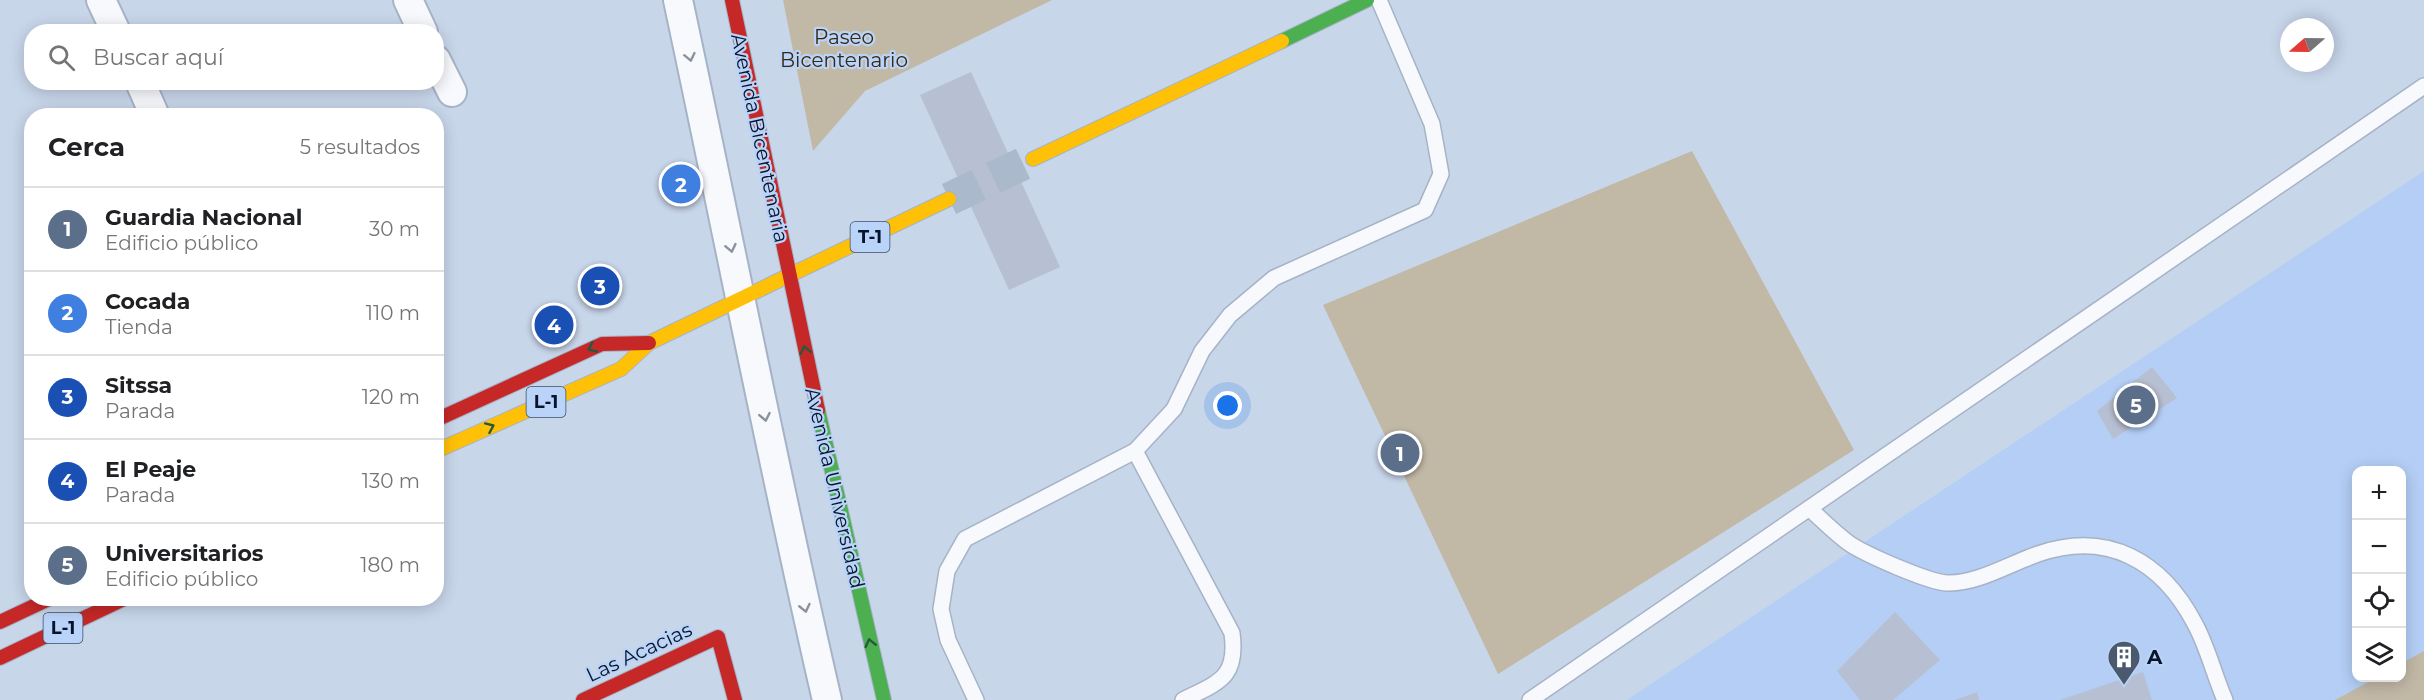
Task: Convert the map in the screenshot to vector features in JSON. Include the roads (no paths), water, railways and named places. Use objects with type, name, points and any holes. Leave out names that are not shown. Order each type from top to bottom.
[{"type":"main road","name":"Avenida Bicentenaria","points":[[732,0],[776,226],[790,275]]},
{"type":"main road","points":[[1033,159],[1366,0]]},
{"type":"main road","name":"T-1","points":[[790,275],[949,199]]},
{"type":"main road","name":"L-1","points":[[444,447],[621,369],[649,343],[790,275]]},
{"type":"main road","name":"Avenida Universidad","points":[[790,275],[816,409],[884,700]]},
{"type":"main road","name":"L-1","points":[[444,416],[602,344],[649,343]]},
{"type":"main road","name":"L-1","points":[[0,622],[34,606]]},
{"type":"main road","name":"L-1","points":[[0,658],[109,606]]},
{"type":"main road","name":"Las Acacias","points":[[584,700],[717,637],[735,700]]},
{"type":"street","points":[[101,0],[112,24]]},
{"type":"street","points":[[408,0],[419,24]]},
{"type":"street","points":[[678,0],[742,298],[782,505],[827,700]]},
{"type":"street","points":[[444,76],[452,92]]},
{"type":"street","points":[[144,90],[151,108]]},
{"type":"lane","points":[[976,700],[948,640],[941,609],[947,571],[965,539],[1135,451],[1174,409],[1202,351],[1230,315],[1274,278],[1425,210],[1441,174],[1432,124],[1379,0]]},
{"type":"lane","points":[[1530,700],[2424,86]]},
{"type":"lane","points":[[1135,451],[1232,633],[1235,654],[1223,680],[1184,700]]},
{"type":"lane","points":[[1809,508],[1849,543],[1935,581],[1969,580],[2037,555],[2073,545],[2112,549],[2132,556],[2151,568],[2180,600],[2196,625],[2225,700]]},
{"type":"tunnel","points":[[949,199],[1033,159]]},
{"type":"place","name":"Cocada","points":[[681,184]]},
{"type":"place","name":"Sitssa","points":[[600,286]]},
{"type":"place","name":"El Peaje","points":[[554,325]]},
{"type":"place","name":"Universitarios","points":[[2136,405]]},
{"type":"place","name":"Guardia Nacional","points":[[1400,453]]},
{"type":"place","name":"A","points":[[2124,686]]},
{"type":"park label","name":"Paseo Bicentenario","points":[[844,48]]}]
